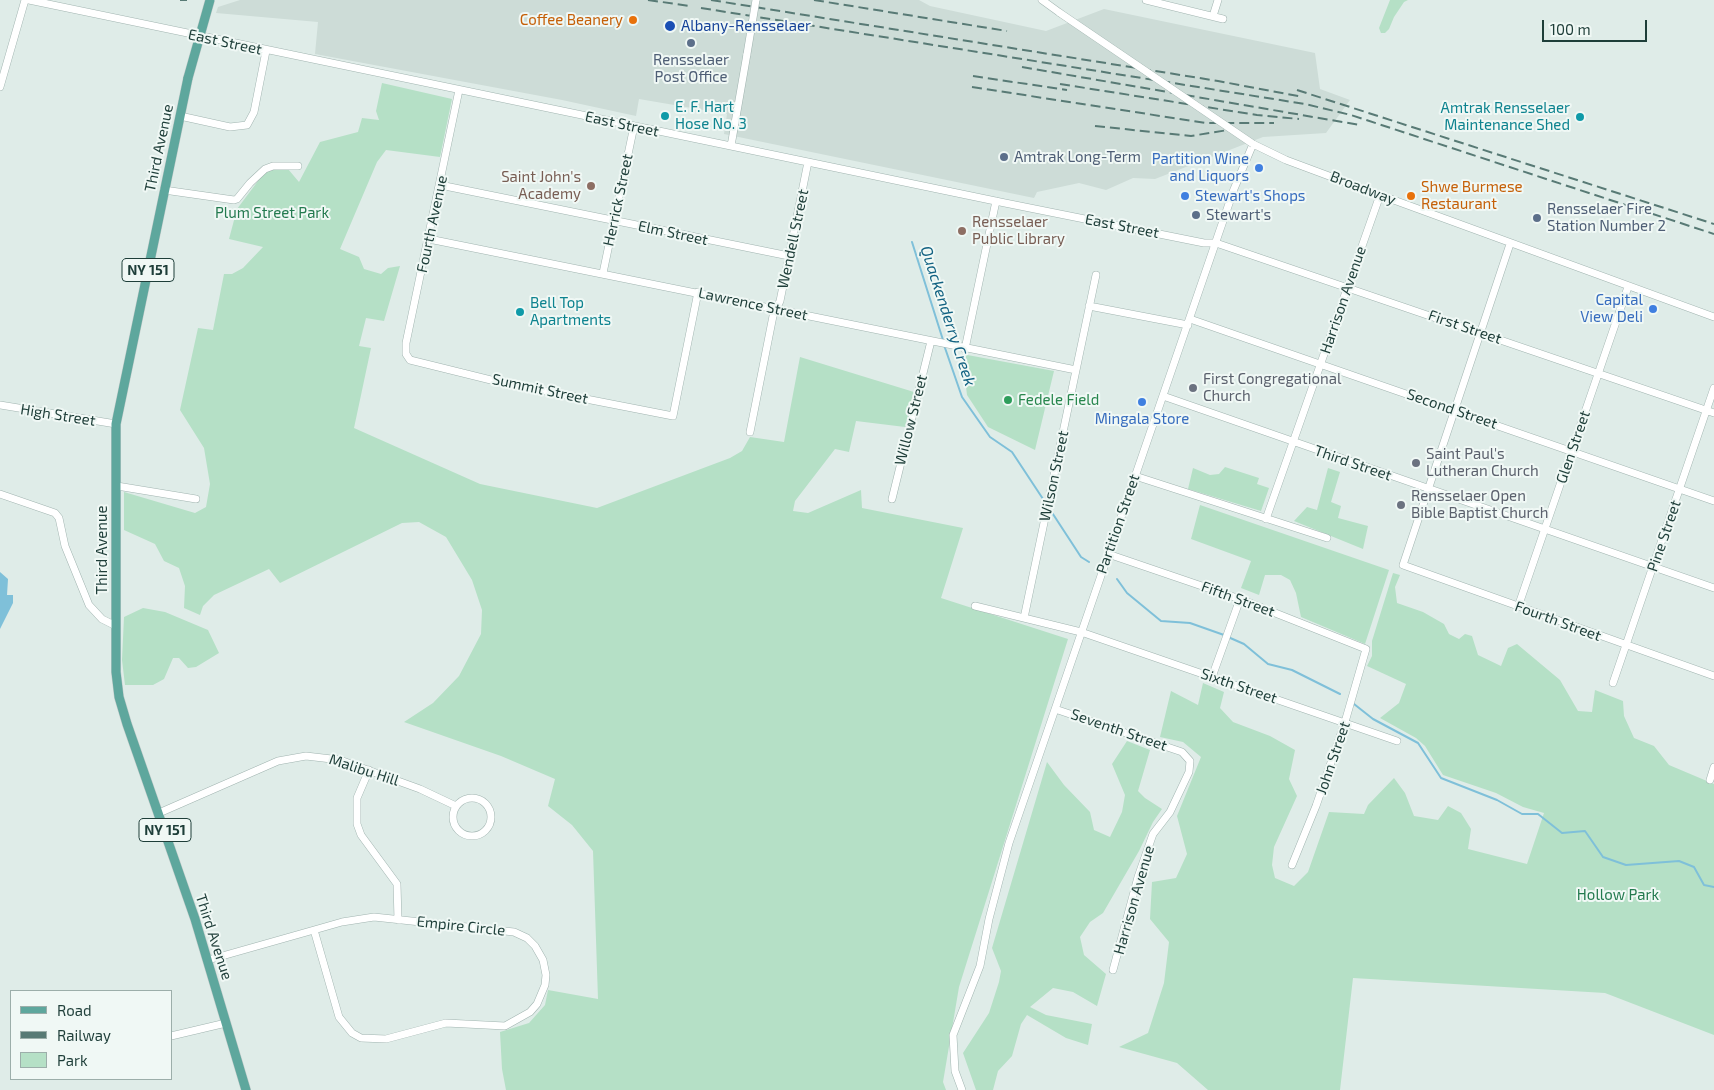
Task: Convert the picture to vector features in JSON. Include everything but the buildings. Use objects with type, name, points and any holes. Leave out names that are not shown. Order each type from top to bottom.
[{"type":"main road","name":"Third Avenue","points":[[210,0],[188,78],[116,424],[116,672],[119,697],[138,759],[159,813],[208,960],[246,1090]]},
{"type":"street","points":[[0,87],[25,0]]},
{"type":"street","name":"East Street","points":[[29,0],[266,51],[996,201],[1216,243]]},
{"type":"street","points":[[731,146],[756,0]]},
{"type":"street","name":"Broadway","points":[[1042,0],[1253,144],[1281,158],[1510,244],[1714,317]]},
{"type":"street","points":[[1146,0],[1222,19]]},
{"type":"street","points":[[1213,16],[1218,0]]},
{"type":"street","points":[[180,116],[230,127],[247,125],[254,112],[266,51]]},
{"type":"street","name":"Fourth Avenue","points":[[407,357],[406,343],[459,90]]},
{"type":"street","name":"Herrick Street","points":[[603,273],[634,126]]},
{"type":"street","name":"Partition Street","points":[[962,1090],[955,1072],[953,1035],[980,966],[992,907],[1009,843],[1238,179],[1253,144]]},
{"type":"street","name":"Wendell Street","points":[[750,432],[808,162]]},
{"type":"street","points":[[164,190],[237,200],[250,183],[265,169],[273,166],[298,166]]},
{"type":"street","name":"Elm Street","points":[[440,185],[789,256]]},
{"type":"street","name":"Harrison Avenue","points":[[1266,519],[1380,195]]},
{"type":"street","points":[[964,349],[996,201]]},
{"type":"street","name":"Lawrence Street","points":[[429,238],[698,292],[964,349],[1076,370]]},
{"type":"street","name":"First Street","points":[[1216,243],[1710,412]]},
{"type":"street","points":[[1428,489],[1510,244]]},
{"type":"street","name":"Wilson Street","points":[[1024,618],[1096,274]]},
{"type":"street","name":"Glen Street","points":[[1518,607],[1628,286]]},
{"type":"street","name":"Summit Street","points":[[407,357],[418,362],[499,382],[673,416],[698,292]]},
{"type":"street","name":"Second Street","points":[[1089,306],[1189,322],[1321,364],[1714,500]]},
{"type":"street","name":"Willow Street","points":[[892,499],[934,342]]},
{"type":"street","name":"Pine Street","points":[[1613,683],[1680,489],[1710,412],[1714,388]]},
{"type":"street","name":"Third Street","points":[[1163,396],[1714,588]]},
{"type":"street","name":"High Street","points":[[0,405],[116,424]]},
{"type":"street","points":[[1135,476],[1327,538]]},
{"type":"street","points":[[116,486],[196,499]]},
{"type":"street","name":"Fourth Street","points":[[1428,489],[1403,565],[1714,676]]},
{"type":"street","points":[[0,494],[55,513],[59,518],[65,546],[86,600],[102,619],[116,626]]},
{"type":"street","name":"Fifth Street","points":[[1108,554],[1240,599],[1366,649]]},
{"type":"street","points":[[1212,677],[1240,599]]},
{"type":"street","name":"Sixth Street","points":[[975,606],[1081,632],[1397,741]]},
{"type":"street","name":"John Street","points":[[1292,865],[1316,806],[1345,722],[1366,649]]},
{"type":"street","name":"Seventh Street","points":[[1055,709],[1182,752]]},
{"type":"street","name":"Harrison Avenue","points":[[1113,970],[1138,877],[1153,834],[1170,812],[1189,772],[1190,761],[1182,752]]},
{"type":"street","name":"Malibu Hill","points":[[159,813],[289,758],[323,757],[369,770],[420,789],[456,806]]},
{"type":"street","points":[[1710,780],[1714,768]]},
{"type":"street","points":[[369,770],[357,798],[357,824],[361,835],[397,884],[398,920]]},
{"type":"street","points":[[466,798],[479,798],[489,807],[491,820],[488,826],[479,834],[473,836],[462,833],[457,829],[452,818],[456,806],[466,798]]},
{"type":"street","name":"Empire Circle","points":[[360,918],[500,929],[527,938],[539,953],[546,975],[543,991],[537,1004],[524,1018],[506,1026],[446,1023],[386,1039],[362,1038],[352,1033],[339,1017],[314,930],[360,918]]},
{"type":"street","points":[[208,960],[314,930]]},
{"type":"street","points":[[172,1036],[226,1023]]},
{"type":"shaded area","points":[[240,0],[919,0],[930,6],[1046,31],[1104,9],[1315,53],[1320,89],[1350,100],[1326,133],[1263,137],[1155,179],[1133,178],[1106,190],[1079,183],[1037,192],[1034,198],[724,134],[727,114],[639,99],[636,116],[562,100],[315,54],[318,22],[216,13],[218,7]]},
{"type":"green space","points":[[1390,0],[1408,0],[1404,2],[1394,17],[1389,29],[1385,33],[1381,33],[1379,28]]},
{"type":"green space","name":"Plum Street Park","points":[[382,83],[452,99],[440,157],[386,150],[377,162],[340,249],[359,257],[364,269],[381,274],[388,268],[400,266],[384,321],[366,318],[359,346],[371,348],[354,428],[480,484],[597,508],[730,458],[742,451],[750,437],[784,442],[800,357],[914,392],[905,427],[856,421],[849,452],[835,449],[795,501],[793,511],[808,513],[861,490],[862,508],[963,528],[941,598],[1068,639],[959,987],[943,1082],[946,1090],[506,1090],[502,1069],[500,1032],[529,1023],[545,1005],[548,990],[598,999],[593,851],[572,825],[548,806],[555,779],[501,756],[404,722],[433,703],[459,676],[481,634],[482,610],[472,580],[446,537],[419,522],[402,523],[280,583],[269,569],[214,595],[203,606],[200,615],[184,608],[185,586],[179,568],[164,561],[155,544],[124,530],[124,492],[195,513],[206,507],[210,484],[204,448],[180,410],[198,328],[213,330],[224,274],[232,274],[243,268],[263,247],[229,239],[237,209],[264,173],[274,168],[288,169],[299,182],[320,142],[358,132],[362,118],[379,120],[376,111]]},
{"type":"green space","name":"Fedele Field","points":[[962,354],[1054,371],[1035,450],[988,427],[967,395]]},
{"type":"green space","points":[[1225,467],[1259,478],[1257,484],[1269,488],[1261,511],[1188,489],[1193,468],[1210,475],[1219,474]]},
{"type":"green space","points":[[1328,468],[1340,472],[1331,502],[1341,506],[1338,518],[1368,526],[1363,549],[1294,521],[1307,507],[1317,510]]},
{"type":"green space","points":[[1200,505],[1389,570],[1365,644],[1301,617],[1296,593],[1290,580],[1281,575],[1265,575],[1259,595],[1241,588],[1251,561],[1191,539]]},
{"type":"green space","name":"Hollow Park","points":[[1393,573],[1400,575],[1395,587],[1397,603],[1423,612],[1444,624],[1449,634],[1459,639],[1465,634],[1472,636],[1478,655],[1501,666],[1508,648],[1517,644],[1560,680],[1578,711],[1592,712],[1595,690],[1623,701],[1624,716],[1634,738],[1654,746],[1669,765],[1714,784],[1714,1035],[1605,993],[1353,978],[1340,1090],[1208,1090],[1177,1063],[1119,1047],[1148,1033],[1164,983],[1169,942],[1150,919],[1152,882],[1176,878],[1187,854],[1177,816],[1201,757],[1183,742],[1160,737],[1171,691],[1198,705],[1203,683],[1224,692],[1220,708],[1233,722],[1270,736],[1295,750],[1289,779],[1297,796],[1274,847],[1272,865],[1275,878],[1294,886],[1308,872],[1329,812],[1364,814],[1368,805],[1394,778],[1405,793],[1414,816],[1438,820],[1448,806],[1461,813],[1471,829],[1468,849],[1527,864],[1544,813],[1523,807],[1496,793],[1443,775],[1425,746],[1416,738],[1380,718],[1399,703],[1406,684],[1367,666],[1372,656],[1372,641]]},
{"type":"green space","points":[[143,608],[165,612],[208,630],[219,653],[196,667],[188,668],[179,658],[173,658],[164,679],[153,685],[125,685],[122,660],[124,617]]},
{"type":"green space","points":[[1127,741],[1150,750],[1138,791],[1162,809],[1103,913],[1090,922],[1080,937],[1084,955],[1106,974],[1097,1006],[1073,992],[1053,988],[1030,1007],[1046,1015],[1092,1024],[1088,1045],[1066,1038],[1027,1015],[1021,1024],[1012,1056],[998,1071],[993,1090],[976,1090],[963,1053],[989,1013],[999,982],[1001,971],[992,948],[1047,762],[1064,785],[1090,812],[1094,830],[1110,837],[1122,812],[1125,795],[1112,764]]},
{"type":"water","points":[[0,572],[8,579],[7,595],[13,595],[13,603],[0,629]]},
{"type":"waterway","name":"Quackenderry Creek","points":[[912,242],[943,340]]},
{"type":"waterway","name":"Quackenderry Creek","points":[[944,345],[962,397],[990,437],[1012,452],[1045,502]]},
{"type":"waterway","name":"Quackenderry Creek","points":[[1049,508],[1081,557],[1089,562]]},
{"type":"waterway","name":"Quackenderry Creek","points":[[1117,579],[1127,593],[1161,621],[1190,623],[1224,635]]},
{"type":"waterway","name":"Quackenderry Creek","points":[[1228,637],[1244,644],[1268,664],[1292,670],[1340,694]]},
{"type":"waterway","name":"Quackenderry Creek","points":[[1354,704],[1373,719],[1418,743],[1441,778],[1497,800],[1522,814],[1538,814],[1562,833],[1585,831],[1603,857],[1626,865],[1679,861],[1694,867],[1704,885],[1714,887]]},
{"type":"railway","points":[[180,0],[187,0]]},
{"type":"railway","points":[[648,0],[690,6]]},
{"type":"railway","points":[[711,0],[1218,81],[1303,97]]},
{"type":"railway","points":[[814,0],[1007,31]]},
{"type":"railway","points":[[701,8],[1305,104],[1351,115],[1714,234]]},
{"type":"railway","points":[[1022,67],[1360,125]]},
{"type":"railway","points":[[973,76],[1067,90]]},
{"type":"railway","points":[[1060,84],[1257,115],[1299,119]]},
{"type":"railway","points":[[972,87],[1206,123],[1274,123]]},
{"type":"railway","points":[[1297,90],[1714,224]]},
{"type":"railway","points":[[1095,126],[1191,136],[1234,129]]},
{"type":"place","name":"Coffee Beanery","points":[[633,20]]},
{"type":"place","name":"Albany-Rensselaer","points":[[670,26]]},
{"type":"place","name":"Rensselaer Post Office","points":[[691,43]]},
{"type":"place","name":"E. F. Hart Hose No. 3","points":[[665,116]]},
{"type":"place","name":"Amtrak Rensselaer Maintenance Shed","points":[[1580,117]]},
{"type":"place","name":"Amtrak Long-Term","points":[[1004,157]]},
{"type":"place","name":"Partition Wine and Liquors","points":[[1259,168]]},
{"type":"place","name":"Saint John's Academy","points":[[591,186]]},
{"type":"place","name":"Stewart's Shops","points":[[1185,196]]},
{"type":"place","name":"Shwe Burmese Restaurant","points":[[1411,196]]},
{"type":"place","name":"Stewart's","points":[[1196,215]]},
{"type":"place","name":"Rensselaer Fire Station Number 2","points":[[1537,218]]},
{"type":"place","name":"Rensselaer Public Library","points":[[962,231]]},
{"type":"place","name":"Capital View Deli","points":[[1653,309]]},
{"type":"place","name":"Bell Top Apartments","points":[[520,312]]},
{"type":"place","name":"First Congregational Church","points":[[1193,388]]},
{"type":"place","name":"Fedele Field","points":[[1008,400]]},
{"type":"place","name":"Mingala Store","points":[[1142,402]]},
{"type":"place","name":"Saint Paul's Lutheran Church","points":[[1416,463]]},
{"type":"place","name":"Rensselaer Open Bible Baptist Church","points":[[1401,505]]}]
